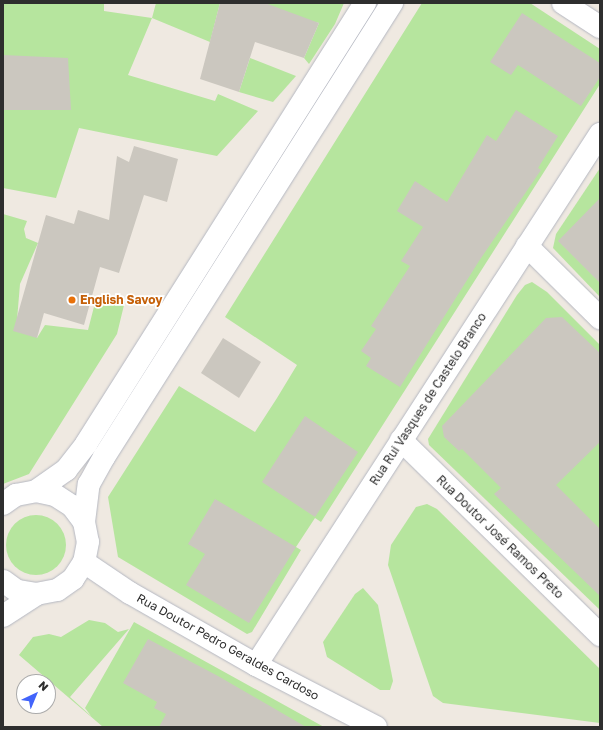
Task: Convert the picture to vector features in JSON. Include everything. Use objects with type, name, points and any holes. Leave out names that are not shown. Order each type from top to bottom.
[{"type":"main road","points":[[36,491],[66,470],[86,444],[365,3]]},
{"type":"main road","points":[[3,581],[17,591],[37,594],[57,590],[73,579],[84,562],[88,542],[84,522],[89,484],[104,456],[392,3]]},
{"type":"main road","points":[[563,3],[600,27]]},
{"type":"main road","name":"Rua Rui Vasques de Castelo Branco","points":[[256,664],[600,134]]},
{"type":"main road","points":[[527,246],[600,318]]},
{"type":"main road","name":"Rua Doutor José Ramos Preto","points":[[401,440],[600,635]]},
{"type":"main road","points":[[3,504],[16,495],[36,491],[55,495],[72,506],[84,522]]},
{"type":"main road","name":"Rua Doutor Pedro Geraldes Cardoso","points":[[84,562],[130,592],[256,664],[376,727]]},
{"type":"main road","points":[[3,616],[37,594]]},
{"type":"green space","points":[[3,3],[104,3],[104,11],[152,18],[128,75],[215,101],[218,94],[258,111],[217,156],[79,128],[56,198],[3,188]]},
{"type":"green space","points":[[156,3],[220,3],[210,42],[152,18]]},
{"type":"green space","points":[[237,3],[344,3],[335,24],[309,64],[304,58],[319,23]]},
{"type":"green space","points":[[422,3],[530,3],[600,49],[600,84],[321,522],[315,518],[296,547],[301,550],[252,632],[247,634],[118,557],[108,497],[179,386],[255,432],[277,398],[297,365],[225,317]]},
{"type":"green space","points":[[250,58],[296,76],[273,102],[239,92]]},
{"type":"green space","points":[[600,168],[600,297],[553,248],[556,234]]},
{"type":"green space","points":[[3,214],[27,221],[24,229],[26,238],[38,243],[20,284],[17,320],[37,338],[45,325],[88,330],[96,299],[104,294],[125,301],[117,334],[29,474],[3,484]]},
{"type":"green space","points":[[532,282],[547,292],[600,345],[600,610],[429,445],[428,439],[517,295],[525,285]]},
{"type":"green space","points":[[427,504],[437,509],[600,669],[600,723],[443,703],[433,696],[388,565],[391,545],[416,507]]},
{"type":"green space","points":[[30,515],[42,515],[53,520],[61,528],[66,539],[64,557],[53,570],[42,575],[30,575],[19,570],[11,562],[6,551],[6,539],[11,528],[19,520]]},
{"type":"green space","points":[[363,588],[378,605],[393,681],[390,690],[380,690],[327,657],[323,642],[355,594]]},
{"type":"green space","points":[[89,620],[105,623],[118,632],[129,629],[70,697],[91,716],[85,708],[134,622],[324,727],[103,727],[56,687],[56,674],[41,674],[19,655],[33,637],[49,634],[61,637]]},
{"type":"building","points":[[220,3],[265,3],[319,23],[304,58],[255,42],[239,92],[200,79]]},
{"type":"building","points":[[522,13],[600,63],[600,77],[581,106],[518,65],[511,75],[490,62]]},
{"type":"building","points":[[3,55],[68,58],[71,110],[3,110]]},
{"type":"building","points":[[516,110],[558,136],[538,168],[541,170],[479,261],[400,387],[366,366],[371,358],[361,351],[376,329],[371,326],[410,266],[401,261],[423,227],[397,211],[415,181],[447,202],[487,135],[496,141]]},
{"type":"building","points":[[134,146],[178,159],[167,202],[144,195],[119,273],[100,267],[84,325],[44,313],[37,338],[13,331],[46,215],[74,224],[78,210],[109,220],[117,156],[129,162]]},
{"type":"building","points":[[600,198],[600,283],[558,241]]},
{"type":"building","points":[[562,317],[600,353],[600,442],[556,485],[600,529],[600,596],[494,494],[501,488],[462,449],[459,451],[444,437],[442,426],[546,318]]},
{"type":"building","points":[[223,338],[261,362],[239,398],[201,373]]},
{"type":"building","points":[[305,416],[358,452],[315,517],[262,482]]},
{"type":"building","points":[[215,499],[296,547],[249,623],[186,585],[205,554],[188,544]]},
{"type":"building","points":[[148,639],[218,676],[306,727],[159,727],[166,714],[154,708],[157,702],[123,683]]},
{"type":"place","name":"English Savoy","points":[[72,300]]}]
